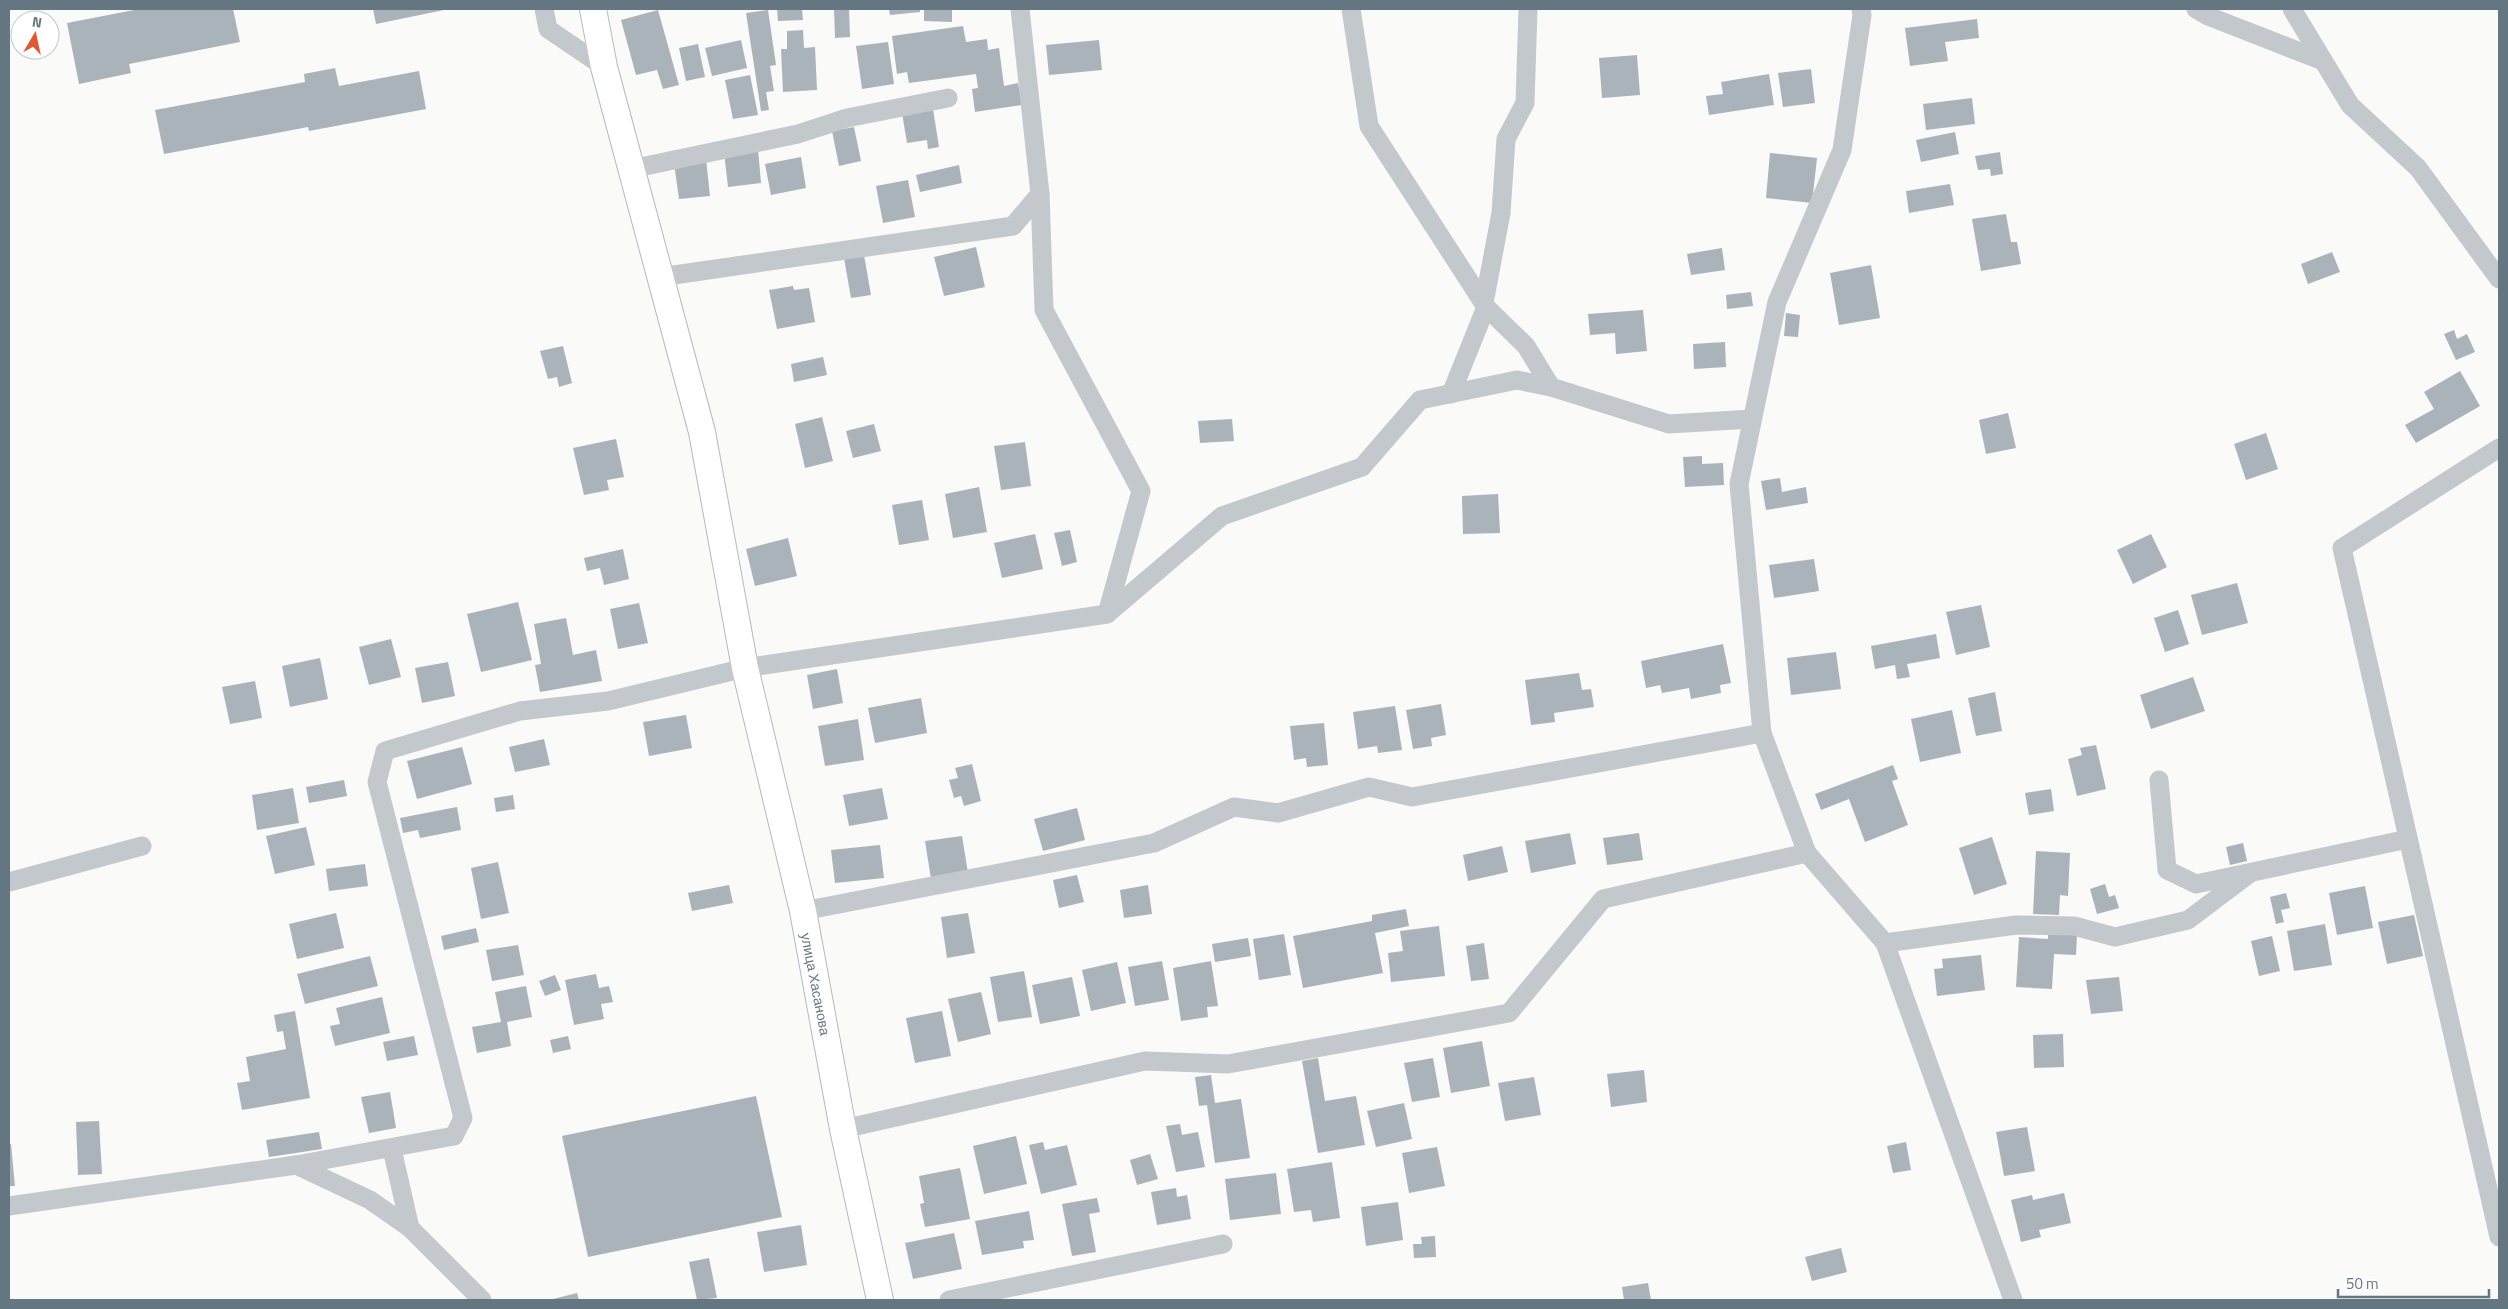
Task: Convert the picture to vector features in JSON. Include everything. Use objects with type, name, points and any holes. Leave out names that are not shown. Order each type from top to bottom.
[{"type":"street","points":[[544,9],[548,29],[604,68]]},
{"type":"street","name":"улица Хасанова","points":[[593,9],[604,68],[702,432],[745,668],[803,911],[843,1129],[880,1300]]},
{"type":"street","points":[[1020,9],[1040,194],[1044,310],[1141,491],[1106,614]]},
{"type":"street","points":[[1351,9],[1369,126],[1485,305],[1526,346],[1551,387]]},
{"type":"street","points":[[1451,394],[1485,305],[1501,213],[1506,139],[1525,103],[1528,9]]},
{"type":"street","points":[[1861,9],[1862,15],[1842,150],[1777,302],[1739,484],[1762,733],[1807,853],[1885,943],[2013,1300]]},
{"type":"street","points":[[2196,9],[2208,16],[2323,61]]},
{"type":"street","points":[[2292,9],[2350,105],[2418,168],[2499,279]]},
{"type":"street","points":[[631,169],[798,134],[847,118],[948,98]]},
{"type":"street","points":[[660,277],[1012,226],[1040,194]]},
{"type":"street","points":[[9,1206],[296,1165],[392,1149],[454,1136],[463,1118],[376,782],[385,751],[520,711],[608,702],[745,668],[1106,614],[1222,516],[1362,467],[1420,400],[1517,380],[1551,387],[1669,424],[1752,419]]},
{"type":"street","points":[[2499,448],[2342,548],[2499,1237]]},
{"type":"street","points":[[803,911],[1154,843],[1234,808],[1278,813],[1368,788],[1412,797],[1762,733]]},
{"type":"street","points":[[2159,780],[2167,870],[2196,884],[2408,838]]},
{"type":"street","points":[[9,882],[142,846]]},
{"type":"street","points":[[843,1129],[1145,1061],[1228,1064],[1509,1013],[1604,899],[1807,853]]},
{"type":"street","points":[[1885,943],[2016,925],[2074,926],[2115,937],[2188,920],[2249,874]]},
{"type":"street","points":[[392,1149],[410,1228]]},
{"type":"street","points":[[296,1165],[370,1200],[410,1228],[482,1300]]},
{"type":"street","points":[[949,1300],[1223,1244]]},
{"type":"building","points":[[139,9],[233,9],[240,42],[129,64],[131,73],[79,84],[67,23]]},
{"type":"building","points":[[373,9],[444,9],[444,10],[376,24]]},
{"type":"building","points":[[777,9],[802,9],[803,20],[778,21]]},
{"type":"building","points":[[834,9],[849,9],[850,37],[835,38]]},
{"type":"building","points":[[889,9],[920,9],[920,12],[890,15]]},
{"type":"building","points":[[924,9],[952,9],[952,22],[924,21]]},
{"type":"building","points":[[658,10],[679,85],[663,89],[657,70],[636,75],[621,20]]},
{"type":"building","points":[[768,10],[776,65],[770,66],[774,91],[766,92],[769,110],[761,111],[746,13]]},
{"type":"building","points":[[1977,19],[1979,38],[1945,42],[1948,61],[1910,66],[1905,28]]},
{"type":"building","points":[[963,26],[966,42],[987,39],[988,50],[999,48],[1004,86],[1018,83],[1022,105],[975,112],[972,89],[978,88],[976,74],[909,83],[907,72],[897,74],[892,36]]},
{"type":"building","points":[[803,30],[804,48],[815,47],[817,90],[783,92],[781,49],[787,49],[787,31]]},
{"type":"building","points":[[741,40],[747,68],[712,76],[705,48]]},
{"type":"building","points":[[1099,40],[1102,70],[1049,75],[1046,45]]},
{"type":"building","points":[[888,42],[894,84],[862,89],[856,46]]},
{"type":"building","points":[[698,44],[705,77],[686,81],[679,48]]},
{"type":"building","points":[[1637,55],[1640,95],[1602,98],[1599,58]]},
{"type":"building","points":[[335,68],[339,86],[419,71],[426,109],[309,131],[308,127],[164,154],[155,110],[305,82],[304,74]]},
{"type":"building","points":[[1811,69],[1815,103],[1783,107],[1778,73]]},
{"type":"building","points":[[1769,74],[1774,105],[1709,115],[1706,96],[1723,94],[1721,82]]},
{"type":"building","points":[[750,75],[758,115],[733,119],[725,80]]},
{"type":"building","points":[[1972,98],[1975,124],[1926,130],[1923,104]]},
{"type":"building","points":[[933,109],[939,147],[928,149],[927,140],[907,143],[902,113]]},
{"type":"building","points":[[854,127],[861,161],[839,166],[832,131]]},
{"type":"building","points":[[1955,132],[1959,154],[1921,162],[1916,140]]},
{"type":"building","points":[[758,149],[761,183],[728,187],[724,152]]},
{"type":"building","points":[[2000,152],[2003,174],[1991,176],[1990,169],[1978,170],[1975,156]]},
{"type":"building","points":[[1770,153],[1817,158],[1812,203],[1766,198]]},
{"type":"building","points":[[801,157],[806,188],[771,195],[765,164]]},
{"type":"building","points":[[706,159],[710,196],[679,199],[674,163]]},
{"type":"building","points":[[959,165],[962,183],[920,192],[916,175]]},
{"type":"building","points":[[908,180],[915,217],[883,223],[876,186]]},
{"type":"building","points":[[1950,184],[1954,205],[1909,213],[1906,191]]},
{"type":"building","points":[[2006,214],[2011,242],[2017,242],[2021,264],[1981,271],[1972,219]]},
{"type":"building","points":[[976,247],[985,287],[944,296],[934,257]]},
{"type":"building","points":[[1722,248],[1725,270],[1691,275],[1687,254]]},
{"type":"building","points":[[2332,252],[2340,272],[2308,284],[2301,264]]},
{"type":"building","points":[[864,255],[871,295],[851,298],[844,258]]},
{"type":"building","points":[[1871,265],[1880,318],[1839,325],[1830,273]]},
{"type":"building","points":[[793,286],[794,290],[809,288],[815,322],[777,329],[769,290]]},
{"type":"building","points":[[1751,292],[1753,306],[1727,309],[1726,295]]},
{"type":"building","points":[[1643,310],[1647,351],[1616,354],[1615,333],[1590,335],[1588,314]]},
{"type":"building","points":[[1786,313],[1800,315],[1798,337],[1784,336]]},
{"type":"building","points":[[2454,330],[2457,339],[2467,334],[2475,352],[2456,360],[2444,334]]},
{"type":"building","points":[[1725,342],[1726,367],[1694,369],[1693,344]]},
{"type":"building","points":[[563,346],[572,383],[559,387],[557,377],[548,379],[540,351]]},
{"type":"building","points":[[823,357],[827,375],[794,382],[791,364]]},
{"type":"building","points":[[2460,371],[2480,406],[2416,443],[2405,425],[2434,409],[2424,392]]},
{"type":"building","points":[[2008,413],[2016,448],[1986,454],[1979,420]]},
{"type":"building","points":[[822,417],[833,461],[805,468],[795,424]]},
{"type":"building","points":[[1232,419],[1234,441],[1200,443],[1198,421]]},
{"type":"building","points":[[874,424],[881,451],[853,458],[846,431]]},
{"type":"building","points":[[2266,433],[2278,469],[2246,480],[2234,444]]},
{"type":"building","points":[[616,439],[624,477],[607,480],[609,490],[584,495],[573,448]]},
{"type":"building","points":[[1025,442],[1031,486],[1001,490],[994,446]]},
{"type":"building","points":[[1702,456],[1702,464],[1723,463],[1724,485],[1685,487],[1683,457]]},
{"type":"building","points":[[1780,478],[1782,492],[1806,487],[1808,503],[1766,510],[1761,481]]},
{"type":"building","points":[[979,487],[987,532],[953,538],[945,494]]},
{"type":"building","points":[[1498,494],[1500,533],[1463,534],[1462,496]]},
{"type":"building","points":[[922,500],[929,540],[899,545],[892,505]]},
{"type":"building","points":[[1070,530],[1077,562],[1062,566],[1054,533]]},
{"type":"building","points":[[1035,534],[1043,569],[1002,578],[994,543]]},
{"type":"building","points":[[2151,534],[2167,567],[2133,584],[2117,550]]},
{"type":"building","points":[[788,538],[797,576],[755,586],[746,549]]},
{"type":"building","points":[[623,549],[629,579],[604,585],[600,568],[587,571],[584,558]]},
{"type":"building","points":[[1814,559],[1819,591],[1774,598],[1769,565]]},
{"type":"building","points":[[2237,583],[2248,623],[2202,635],[2191,595]]},
{"type":"building","points":[[518,602],[532,660],[481,672],[467,614]]},
{"type":"building","points":[[639,603],[648,643],[618,649],[610,609]]},
{"type":"building","points":[[1981,605],[1990,647],[1956,655],[1946,612]]},
{"type":"building","points":[[2178,610],[2189,644],[2165,652],[2154,618]]},
{"type":"building","points":[[566,618],[573,655],[596,650],[602,681],[540,692],[535,665],[541,664],[534,624]]},
{"type":"building","points":[[1936,634],[1940,658],[1907,664],[1910,677],[1897,679],[1895,665],[1875,669],[1871,646]]},
{"type":"building","points":[[391,639],[401,677],[369,685],[359,647]]},
{"type":"building","points":[[1723,644],[1731,683],[1720,685],[1721,693],[1691,699],[1689,688],[1662,693],[1660,685],[1646,688],[1641,661]]},
{"type":"building","points":[[1836,652],[1841,689],[1791,695],[1787,658]]},
{"type":"building","points":[[320,658],[328,699],[290,707],[282,666]]},
{"type":"building","points":[[448,662],[455,696],[422,703],[415,668]]},
{"type":"building","points":[[837,669],[843,703],[813,709],[807,675]]},
{"type":"building","points":[[1579,673],[1582,690],[1591,689],[1594,707],[1554,713],[1555,722],[1531,725],[1525,680]]},
{"type":"building","points":[[2193,677],[2205,711],[2151,729],[2140,695]]},
{"type":"building","points":[[255,681],[262,718],[230,724],[222,687]]},
{"type":"building","points":[[1995,692],[2002,731],[1976,736],[1968,698]]},
{"type":"building","points":[[921,698],[927,733],[875,743],[868,708]]},
{"type":"building","points":[[1441,704],[1446,735],[1431,738],[1432,746],[1413,749],[1406,710]]},
{"type":"building","points":[[1395,706],[1402,750],[1378,753],[1377,746],[1358,749],[1353,712]]},
{"type":"building","points":[[1952,710],[1961,753],[1920,762],[1911,719]]},
{"type":"building","points":[[686,715],[692,748],[649,756],[643,722]]},
{"type":"building","points":[[858,719],[864,760],[825,766],[818,726]]},
{"type":"building","points":[[1324,723],[1328,765],[1307,767],[1306,758],[1294,760],[1290,726]]},
{"type":"building","points":[[544,739],[550,765],[515,772],[509,747]]},
{"type":"building","points":[[2096,745],[2106,789],[2077,796],[2068,759],[2082,755],[2080,748]]},
{"type":"building","points":[[462,747],[472,784],[417,799],[407,761]]},
{"type":"building","points":[[972,764],[981,801],[964,806],[961,796],[954,798],[949,780],[958,778],[955,768]]},
{"type":"building","points":[[1893,765],[1898,779],[1892,781],[1908,825],[1865,842],[1849,799],[1821,810],[1815,794]]},
{"type":"building","points":[[344,780],[347,796],[309,803],[306,787]]},
{"type":"building","points":[[293,788],[299,823],[257,830],[252,795]]},
{"type":"building","points":[[882,788],[888,819],[849,826],[843,795]]},
{"type":"building","points":[[2051,789],[2054,811],[2029,815],[2025,793]]},
{"type":"building","points":[[513,795],[515,809],[496,812],[494,798]]},
{"type":"building","points":[[457,807],[461,830],[420,838],[418,830],[403,833],[400,818]]},
{"type":"building","points":[[1077,808],[1085,840],[1043,851],[1034,819]]},
{"type":"building","points":[[306,827],[315,865],[275,874],[266,836]]},
{"type":"building","points":[[1570,833],[1576,864],[1531,873],[1525,841]]},
{"type":"building","points":[[1639,833],[1643,860],[1607,865],[1603,838]]},
{"type":"building","points":[[962,836],[968,873],[931,879],[925,841]]},
{"type":"building","points":[[1992,837],[2007,884],[1974,895],[1959,848]]},
{"type":"building","points":[[2243,843],[2247,861],[2230,865],[2226,847]]},
{"type":"building","points":[[880,845],[884,878],[835,883],[831,850]]},
{"type":"building","points":[[1502,846],[1508,872],[1468,881],[1463,855]]},
{"type":"building","points":[[2036,851],[2070,853],[2068,896],[2060,895],[2059,915],[2033,914]]},
{"type":"building","points":[[498,862],[509,913],[481,919],[471,868]]},
{"type":"building","points":[[365,864],[368,886],[329,891],[326,869]]},
{"type":"building","points":[[1077,875],[1084,902],[1059,908],[1053,880]]},
{"type":"building","points":[[2105,884],[2109,897],[2115,895],[2119,908],[2097,914],[2090,889]]},
{"type":"building","points":[[729,885],[733,903],[692,911],[688,893]]},
{"type":"building","points":[[1148,885],[1152,914],[1124,918],[1120,890]]},
{"type":"building","points":[[2365,886],[2373,928],[2337,935],[2329,893]]},
{"type":"building","points":[[2286,893],[2290,908],[2281,910],[2284,922],[2276,924],[2270,897]]},
{"type":"building","points":[[1406,909],[1409,926],[1375,933],[1383,973],[1303,988],[1293,936],[1372,921],[1372,915]]},
{"type":"building","points":[[336,913],[344,948],[297,959],[289,924]]},
{"type":"building","points":[[968,913],[975,953],[947,958],[941,917]]},
{"type":"building","points":[[2414,915],[2423,956],[2387,964],[2378,922]]},
{"type":"building","points":[[2325,924],[2332,965],[2294,971],[2287,931]]},
{"type":"building","points":[[1439,926],[1445,976],[1391,982],[1388,953],[1403,951],[1400,931]]},
{"type":"building","points":[[476,928],[479,942],[444,950],[441,936]]},
{"type":"building","points":[[2048,933],[2077,935],[2076,955],[2054,954],[2052,989],[2016,987],[2019,937],[2048,939]]},
{"type":"building","points":[[1284,934],[1291,975],[1259,980],[1253,939]]},
{"type":"building","points":[[2272,936],[2280,971],[2259,976],[2251,941]]},
{"type":"building","points":[[1248,938],[1251,956],[1215,962],[1212,944]]},
{"type":"building","points":[[1484,943],[1489,979],[1471,981],[1466,946]]},
{"type":"building","points":[[518,945],[524,975],[492,981],[486,950]]},
{"type":"building","points":[[1981,955],[1985,990],[1937,996],[1934,969],[1943,968],[1942,959]]},
{"type":"building","points":[[370,956],[378,986],[305,1004],[297,974]]},
{"type":"building","points":[[1162,961],[1169,1000],[1135,1006],[1128,967]]},
{"type":"building","points":[[1211,961],[1218,1006],[1207,1007],[1208,1017],[1181,1021],[1173,968]]},
{"type":"building","points":[[1117,962],[1126,1003],[1091,1011],[1082,970]]},
{"type":"building","points":[[1024,971],[1032,1017],[998,1022],[990,977]]},
{"type":"building","points":[[596,974],[599,988],[609,986],[613,1002],[601,1004],[604,1019],[574,1025],[565,980]]},
{"type":"building","points":[[555,975],[561,990],[545,996],[539,981]]},
{"type":"building","points":[[1072,977],[1080,1016],[1040,1024],[1032,985]]},
{"type":"building","points":[[2119,977],[2123,1011],[2091,1014],[2086,980]]},
{"type":"building","points":[[526,986],[532,1017],[507,1022],[511,1046],[477,1053],[472,1027],[501,1022],[495,992]]},
{"type":"building","points":[[981,992],[991,1034],[958,1042],[948,999]]},
{"type":"building","points":[[382,997],[390,1033],[335,1046],[330,1026],[340,1024],[336,1008]]},
{"type":"building","points":[[295,1011],[310,1098],[242,1110],[237,1083],[250,1081],[246,1057],[286,1049],[283,1031],[277,1032],[274,1015]]},
{"type":"building","points":[[942,1011],[951,1056],[915,1063],[906,1018]]},
{"type":"building","points":[[2063,1034],[2064,1067],[2034,1068],[2033,1035]]},
{"type":"building","points":[[414,1036],[418,1055],[387,1061],[383,1042]]},
{"type":"building","points":[[568,1036],[571,1049],[553,1053],[550,1040]]},
{"type":"building","points":[[1482,1041],[1490,1086],[1451,1093],[1443,1048]]},
{"type":"building","points":[[1318,1058],[1325,1101],[1356,1096],[1365,1145],[1318,1153],[1302,1061]]},
{"type":"building","points":[[1433,1058],[1440,1097],[1412,1102],[1404,1063]]},
{"type":"building","points":[[1644,1070],[1647,1102],[1611,1107],[1607,1074]]},
{"type":"building","points":[[1211,1075],[1215,1103],[1241,1099],[1250,1158],[1215,1163],[1207,1105],[1199,1106],[1195,1077]]},
{"type":"building","points":[[1534,1077],[1541,1115],[1505,1121],[1498,1083]]},
{"type":"building","points":[[390,1092],[396,1128],[369,1133],[361,1097]]},
{"type":"building","points":[[756,1096],[782,1217],[588,1257],[562,1136]]},
{"type":"building","points":[[1404,1103],[1412,1139],[1376,1147],[1367,1111]]},
{"type":"building","points":[[99,1121],[102,1174],[78,1175],[76,1122]]},
{"type":"building","points":[[1180,1124],[1182,1135],[1198,1132],[1205,1167],[1176,1172],[1166,1126]]},
{"type":"building","points":[[2027,1127],[2035,1171],[2004,1176],[1996,1132]]},
{"type":"building","points":[[319,1132],[322,1149],[269,1157],[266,1140]]},
{"type":"building","points":[[1016,1136],[1027,1184],[984,1194],[973,1146]]},
{"type":"building","points":[[1043,1142],[1045,1150],[1067,1145],[1077,1185],[1041,1194],[1029,1145]]},
{"type":"building","points":[[1906,1142],[1911,1170],[1893,1173],[1887,1146]]},
{"type":"building","points":[[9,1144],[11,1144],[15,1186],[9,1186]]},
{"type":"building","points":[[1437,1147],[1445,1186],[1409,1193],[1402,1153]]},
{"type":"building","points":[[1150,1154],[1158,1179],[1137,1185],[1130,1160]]},
{"type":"building","points":[[1332,1162],[1340,1218],[1313,1222],[1311,1210],[1294,1212],[1287,1169]]},
{"type":"building","points":[[960,1168],[970,1219],[925,1227],[920,1204],[924,1203],[919,1176]]},
{"type":"building","points":[[1276,1173],[1281,1214],[1230,1220],[1225,1179]]},
{"type":"building","points":[[1176,1188],[1177,1197],[1187,1195],[1191,1219],[1157,1225],[1151,1192]]},
{"type":"building","points":[[2064,1193],[2071,1223],[2039,1230],[2041,1237],[2021,1242],[2011,1200],[2032,1195],[2033,1200]]},
{"type":"building","points":[[1097,1198],[1100,1212],[1089,1214],[1096,1252],[1072,1256],[1062,1204]]},
{"type":"building","points":[[1398,1202],[1403,1240],[1366,1246],[1361,1207]]},
{"type":"building","points":[[1029,1211],[1034,1240],[1023,1241],[1024,1248],[982,1255],[975,1221]]},
{"type":"building","points":[[801,1225],[807,1265],[764,1272],[757,1232]]},
{"type":"building","points":[[954,1233],[962,1269],[913,1279],[905,1243]]},
{"type":"building","points":[[1435,1236],[1436,1257],[1414,1258],[1413,1244],[1422,1244],[1421,1237]]},
{"type":"building","points":[[1841,1248],[1847,1272],[1812,1281],[1805,1257]]},
{"type":"building","points":[[709,1258],[717,1298],[697,1300],[689,1262]]},
{"type":"building","points":[[1648,1283],[1651,1300],[1624,1300],[1622,1287]]},
{"type":"building","points":[[577,1293],[579,1300],[549,1300]]}]
